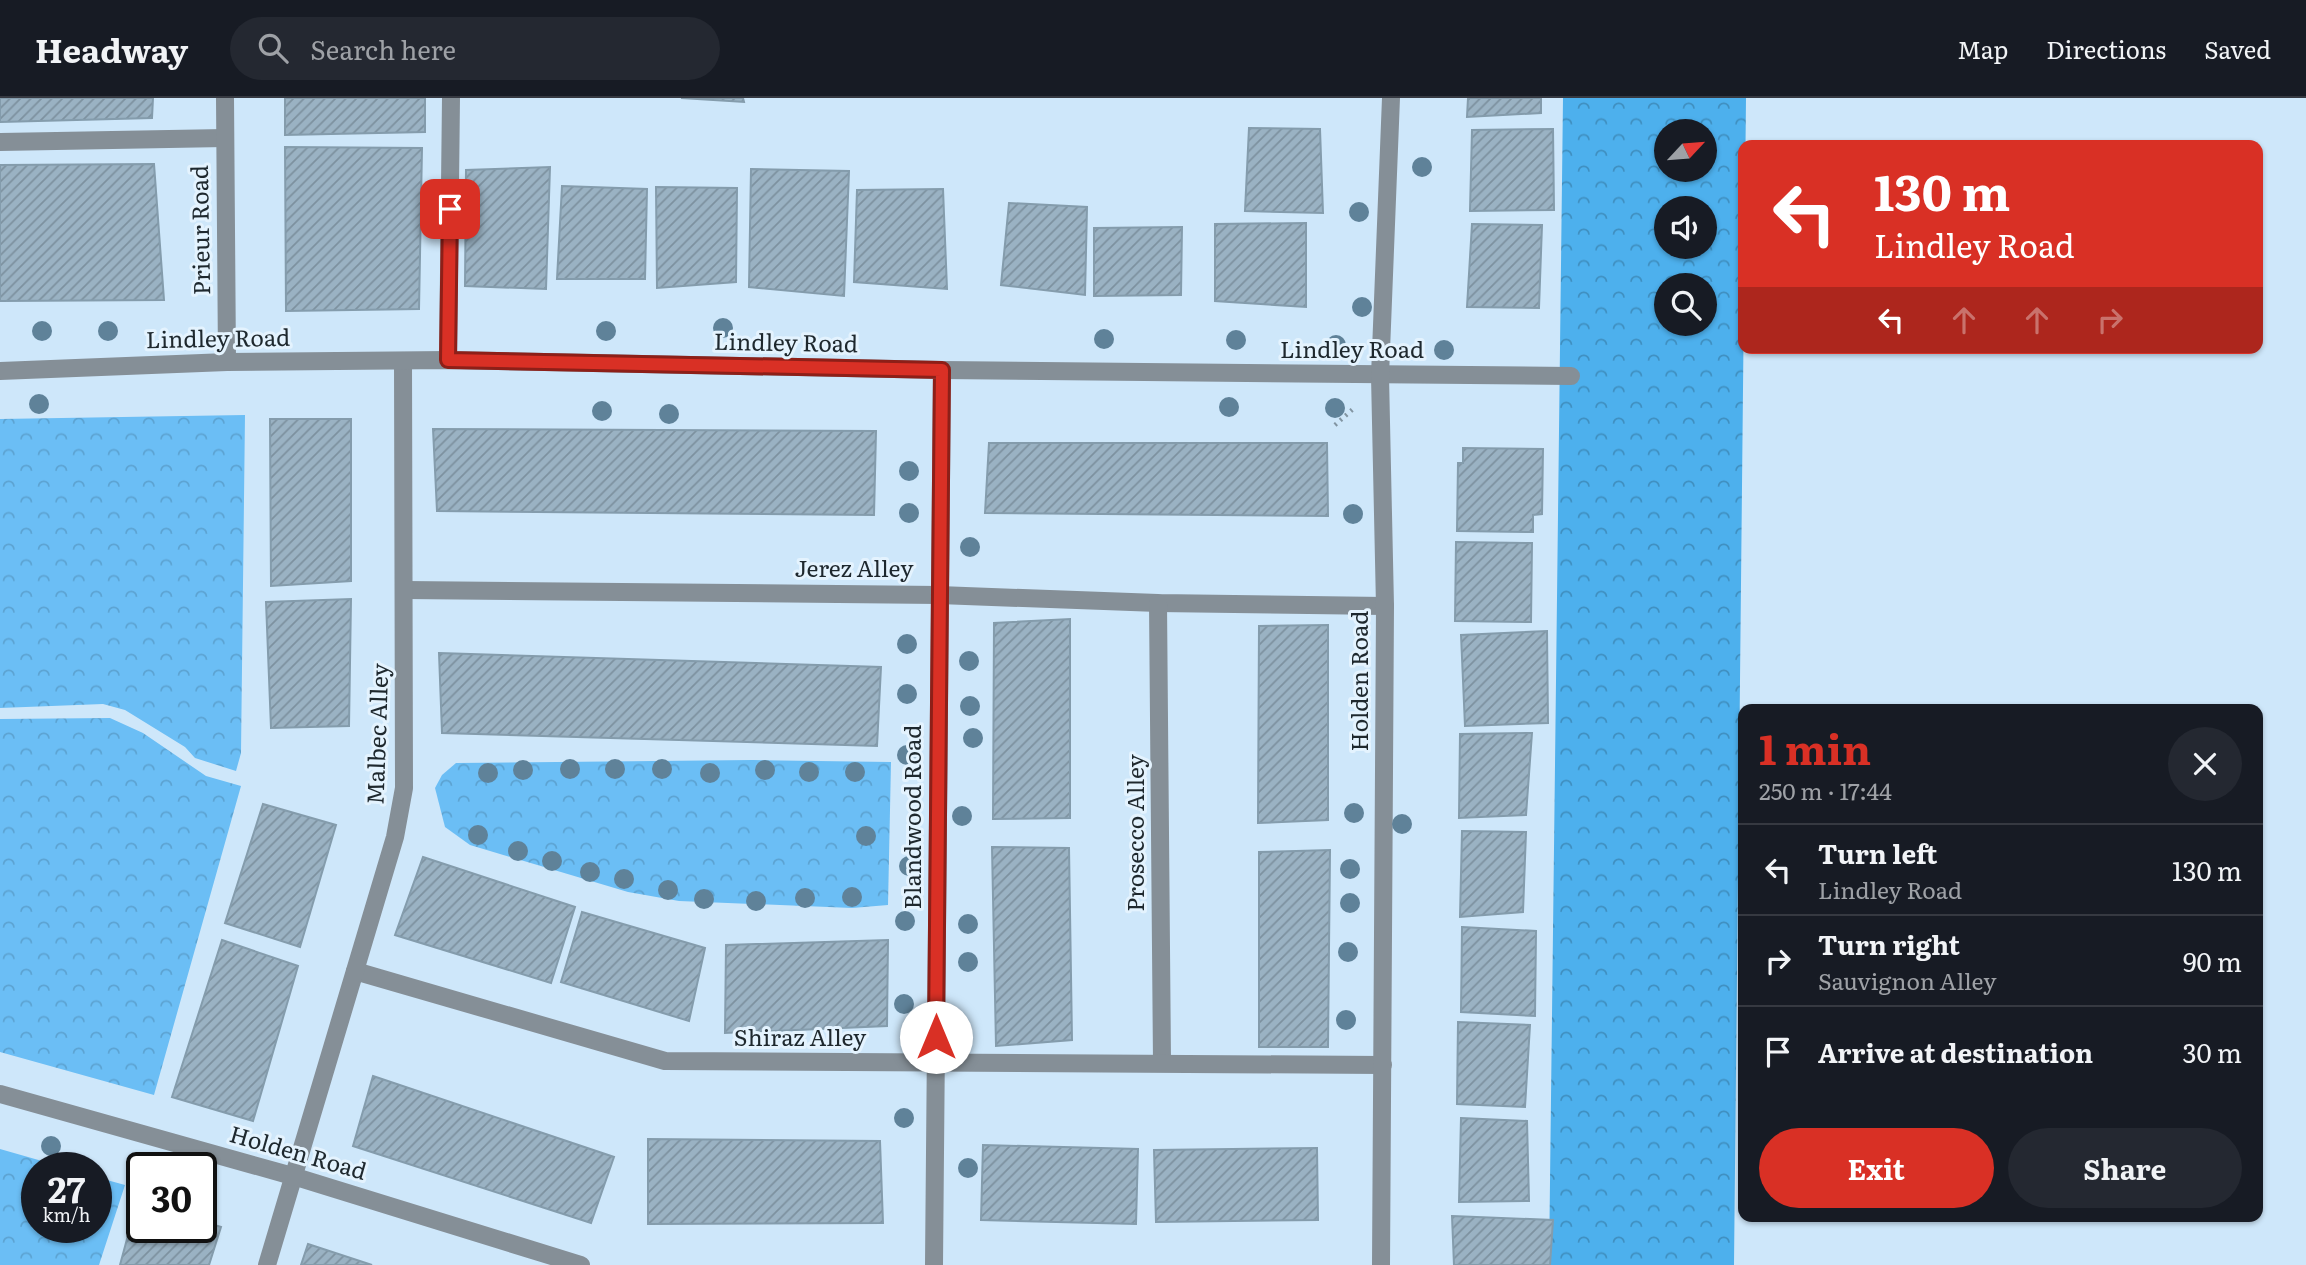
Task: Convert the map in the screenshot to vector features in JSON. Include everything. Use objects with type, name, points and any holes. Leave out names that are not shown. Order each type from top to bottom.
[{"type":"street","name":"Prieur Road","points":[[225,98],[227,362]]},
{"type":"street","points":[[448,360],[451,98]]},
{"type":"street","name":"Holden Road","points":[[1381,1265],[1385,606],[1380,376],[1391,98]]},
{"type":"street","points":[[0,142],[225,138]]},
{"type":"street","name":"Lindley Road","points":[[0,372],[227,362],[448,360],[942,370],[1571,376]]},
{"type":"street","name":"Malbec Alley","points":[[267,1265],[277,1223],[296,1177],[396,837],[404,788],[403,361]]},
{"type":"street","name":"Blandwood Road","points":[[934,1265],[942,370]]},
{"type":"street","name":"Jerez Alley","points":[[405,590],[939,594],[1158,603],[1385,606]]},
{"type":"street","name":"Prosecco Alley","points":[[1158,603],[1162,1063]]},
{"type":"street","name":"Shiraz Alley","points":[[355,971],[643,1057],[665,1061],[1383,1065]]},
{"type":"street","name":"Holden Road","points":[[0,1094],[296,1177],[581,1265]]},
{"type":"path","points":[[1335,425],[1356,406]]},
{"type":"green space","points":[[1563,98],[1746,98],[1746,140],[1738,140],[1738,354],[1743,354],[1734,1265],[1549,1265]]},
{"type":"green space","points":[[245,415],[241,753],[236,771],[195,758],[185,747],[125,710],[103,704],[0,708],[0,419]]},
{"type":"green space","points":[[110,718],[143,733],[206,776],[241,786],[154,1095],[0,1052],[0,719]]},
{"type":"green space","points":[[753,760],[891,762],[888,905],[852,908],[679,901],[628,892],[470,845],[445,827],[435,788],[442,775],[456,763]]},
{"type":"green space","points":[[0,1149],[21,1155],[21,1243],[106,1243],[99,1265],[0,1265]]},
{"type":"green space","points":[[112,1181],[125,1185],[112,1225]]},
{"type":"building","points":[[0,98],[153,98],[152,118],[0,122]]},
{"type":"building","points":[[285,98],[425,98],[425,132],[285,135]]},
{"type":"building","points":[[681,98],[743,98],[744,102]]},
{"type":"building","points":[[1468,98],[1541,98],[1541,113],[1467,117]]},
{"type":"building","points":[[1249,128],[1320,129],[1323,213],[1245,211]]},
{"type":"building","points":[[1553,129],[1554,210],[1470,211],[1472,130]]},
{"type":"building","points":[[285,147],[422,148],[419,309],[286,311]]},
{"type":"building","points":[[154,164],[164,300],[0,301],[0,165]]},
{"type":"building","points":[[550,167],[546,289],[465,286],[466,170]]},
{"type":"building","points":[[751,169],[849,171],[844,296],[749,287]]},
{"type":"building","points":[[562,186],[647,189],[645,279],[557,279]]},
{"type":"building","points":[[656,187],[737,188],[736,282],[657,288]]},
{"type":"building","points":[[943,189],[947,289],[854,282],[857,190]]},
{"type":"building","points":[[1009,203],[1087,207],[1085,295],[1001,285]]},
{"type":"building","points":[[1306,223],[1306,307],[1215,301],[1215,224]]},
{"type":"building","points":[[1472,224],[1542,225],[1539,308],[1467,307]]},
{"type":"building","points":[[1182,227],[1181,295],[1094,296],[1094,228]]},
{"type":"building","points":[[270,419],[351,419],[351,581],[271,586]]},
{"type":"building","points":[[433,429],[876,431],[874,515],[437,511]]},
{"type":"building","points":[[989,443],[1327,443],[1328,516],[985,513]]},
{"type":"building","points":[[1463,448],[1543,449],[1542,514],[1533,515],[1533,532],[1457,531],[1458,463],[1463,463]]},
{"type":"building","points":[[1456,542],[1532,543],[1531,622],[1455,621]]},
{"type":"building","points":[[351,599],[349,726],[271,728],[266,602]]},
{"type":"building","points":[[1070,619],[1070,818],[993,819],[994,623]]},
{"type":"building","points":[[1328,625],[1328,820],[1258,823],[1259,626]]},
{"type":"building","points":[[1547,631],[1548,723],[1465,726],[1461,635]]},
{"type":"building","points":[[439,653],[881,667],[877,746],[442,733]]},
{"type":"building","points":[[1532,733],[1526,815],[1459,818],[1460,734]]},
{"type":"building","points":[[263,804],[336,825],[300,947],[225,923]]},
{"type":"building","points":[[1462,831],[1526,832],[1523,912],[1460,917]]},
{"type":"building","points":[[992,847],[1069,848],[1072,1040],[996,1046]]},
{"type":"building","points":[[1330,850],[1328,1047],[1259,1047],[1259,852]]},
{"type":"building","points":[[423,857],[575,907],[551,983],[395,935]]},
{"type":"building","points":[[582,912],[705,948],[689,1021],[561,982]]},
{"type":"building","points":[[1462,927],[1536,931],[1535,1016],[1461,1012]]},
{"type":"building","points":[[222,940],[298,966],[253,1121],[172,1097]]},
{"type":"building","points":[[888,940],[887,1026],[725,1033],[726,945]]},
{"type":"building","points":[[1458,1022],[1530,1025],[1525,1107],[1457,1104]]},
{"type":"building","points":[[373,1076],[614,1157],[591,1223],[353,1146]]},
{"type":"building","points":[[1461,1118],[1527,1121],[1529,1201],[1459,1202]]},
{"type":"building","points":[[648,1139],[880,1141],[883,1223],[648,1224]]},
{"type":"building","points":[[983,1145],[1138,1149],[1136,1224],[981,1220]]},
{"type":"building","points":[[1317,1148],[1318,1220],[1156,1222],[1154,1150]]},
{"type":"building","points":[[1452,1216],[1553,1220],[1550,1265],[1454,1265]]},
{"type":"building","points":[[126,1243],[216,1243],[209,1265],[120,1265]]},
{"type":"building","points":[[308,1244],[372,1265],[301,1265]]},
{"type":"route","points":[[450,209],[448,360],[942,370],[936,1037]]}]
